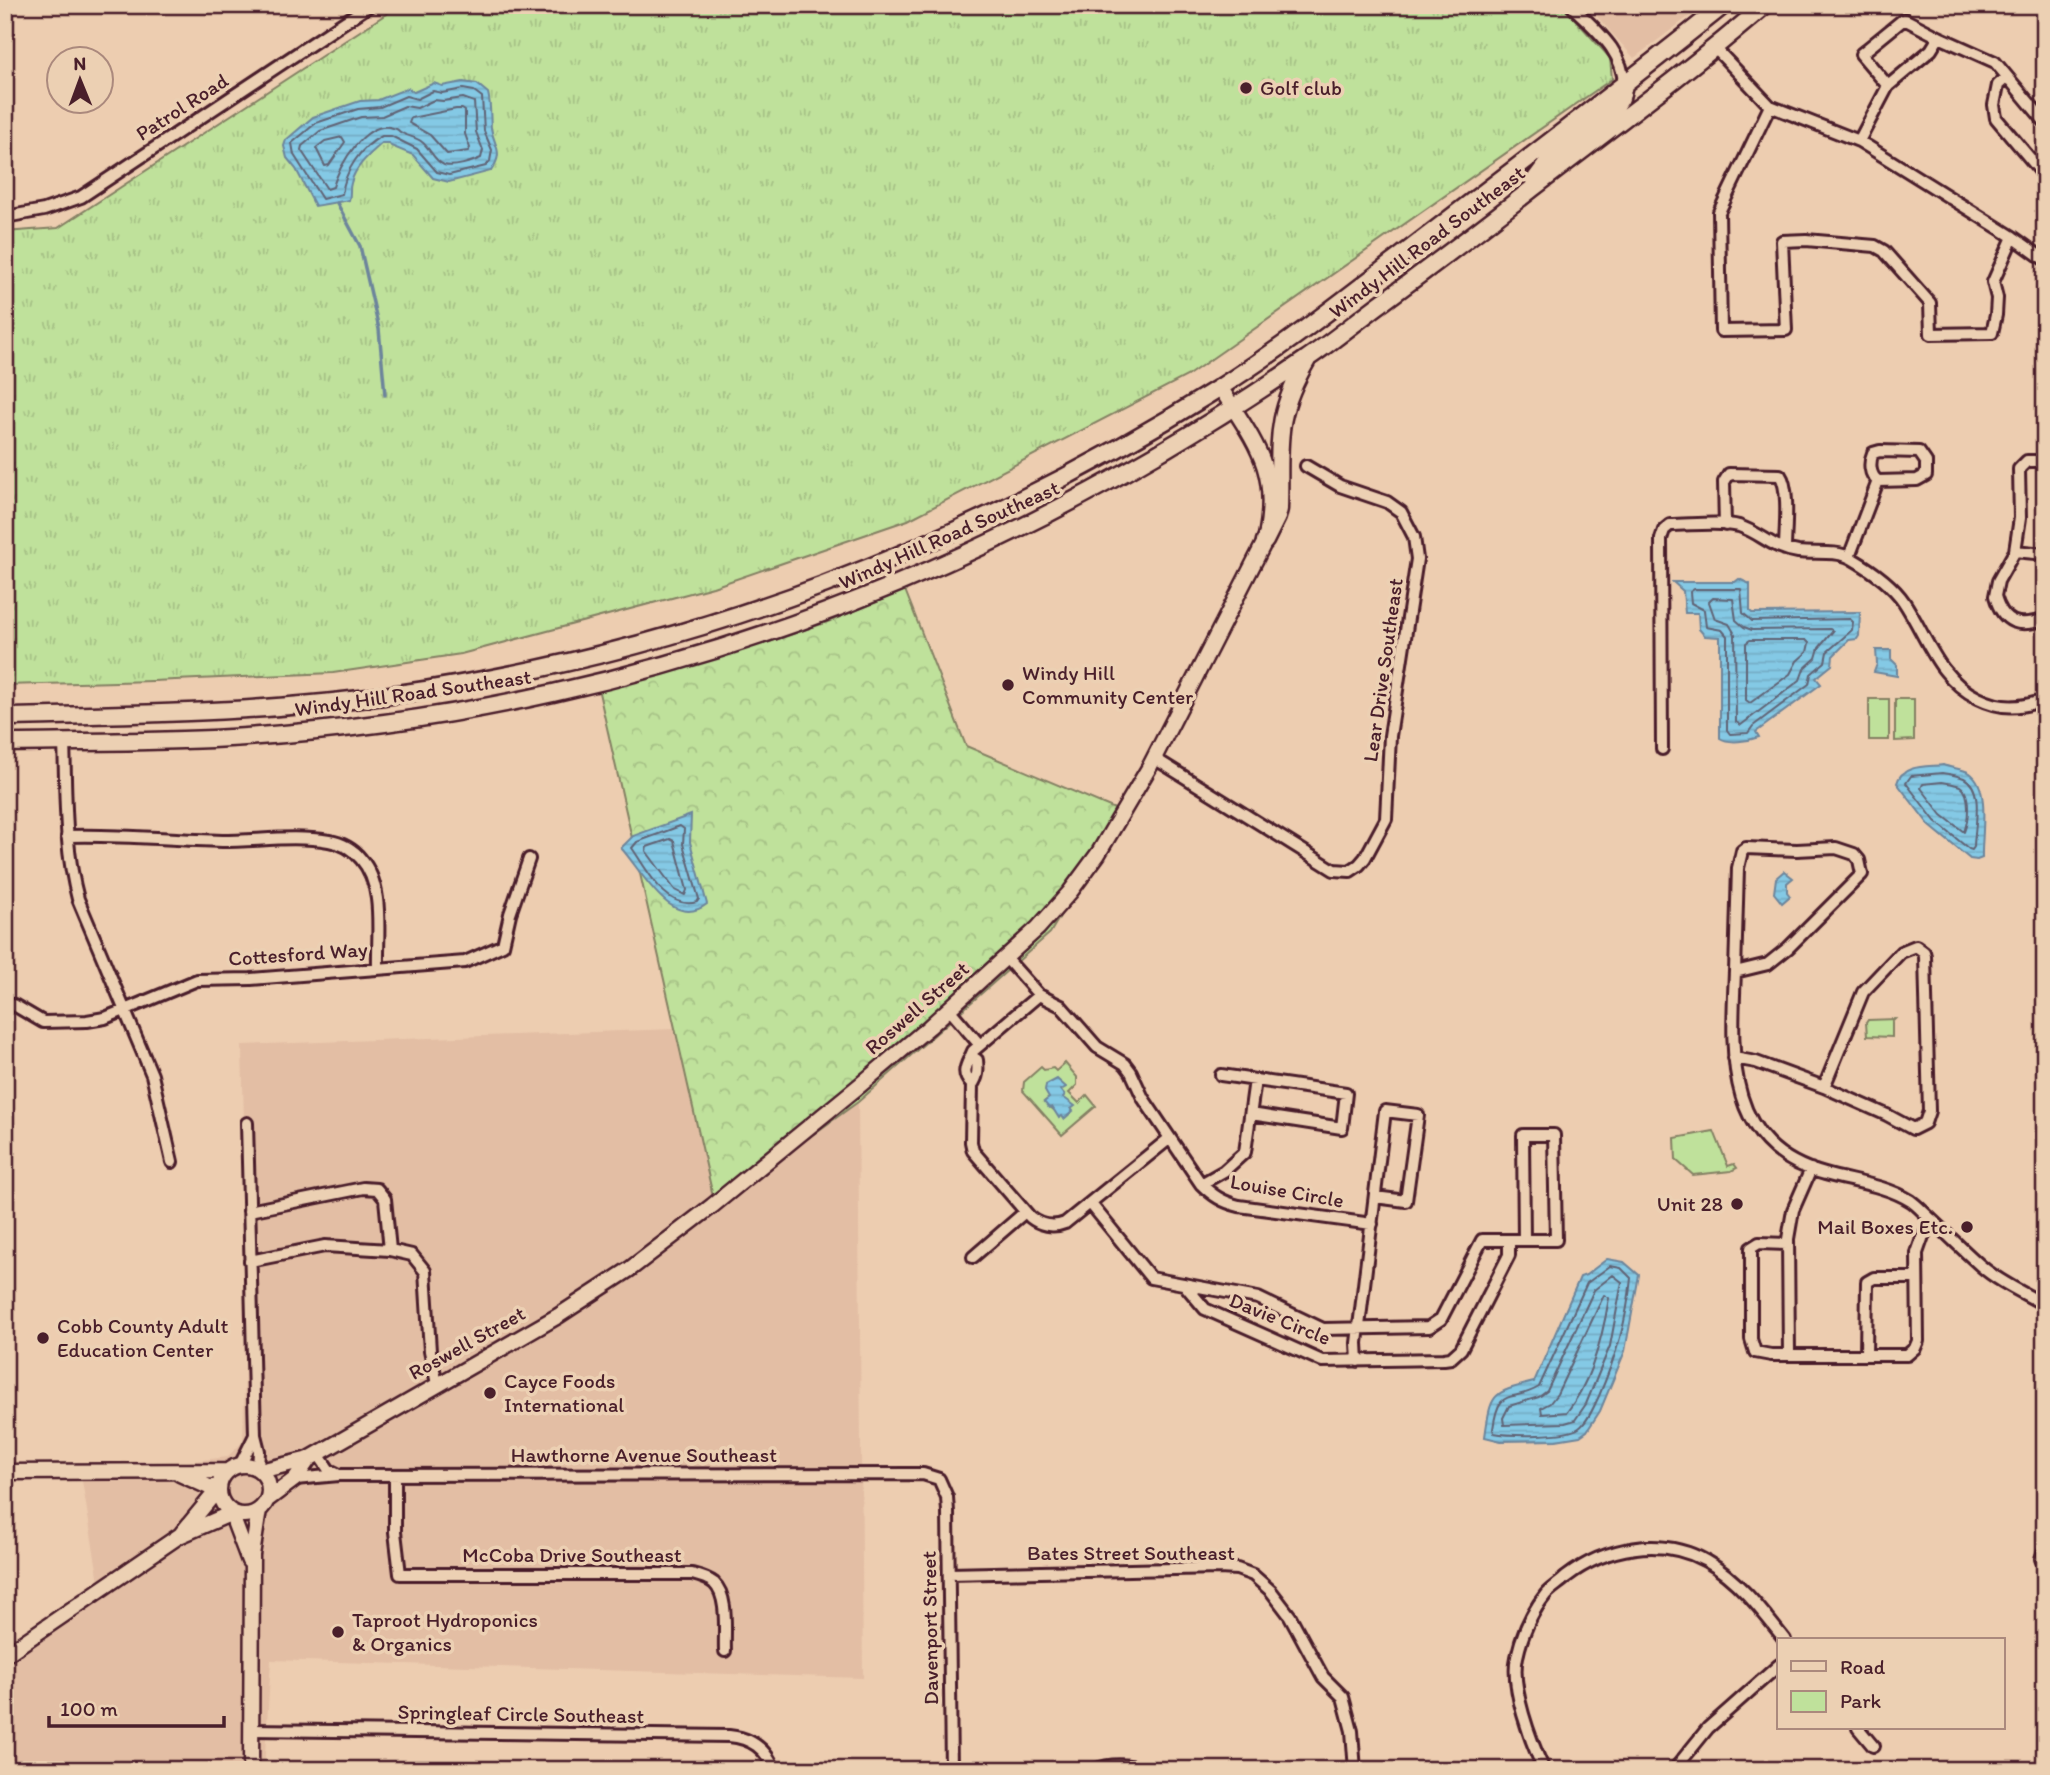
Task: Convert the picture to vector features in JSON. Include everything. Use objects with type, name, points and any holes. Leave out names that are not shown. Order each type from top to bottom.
[{"type":"main road","name":"Windy Hill Road Southeast","points":[[5,717],[207,712],[354,700],[492,679],[657,640],[775,604],[871,568],[965,528],[1070,475],[1220,387],[1339,304],[1724,5]]},
{"type":"main road","name":"Windy Hill Road Southeast","points":[[5,743],[247,736],[420,717],[556,692],[687,658],[790,626],[906,582],[1090,493],[1233,408],[1309,358],[1715,48],[1765,5]]},
{"type":"main road","points":[[1522,197],[1551,158],[1618,104],[1624,85]]},
{"type":"main road","points":[[1265,541],[1279,509],[1278,443],[1283,413],[1309,358]]},
{"type":"street","name":"Patrol Road","points":[[5,217],[44,209],[81,197],[370,5]]},
{"type":"street","points":[[1571,5],[1618,55],[1623,68],[1624,85]]},
{"type":"street","points":[[1888,86],[1861,54],[1904,19],[1995,62],[2045,122]]},
{"type":"street","points":[[1859,141],[1888,86],[1931,50],[1939,37]]},
{"type":"street","points":[[1715,48],[1770,106],[1859,141],[2013,237],[2045,260]]},
{"type":"street","points":[[2007,77],[1998,85],[1994,104],[1996,118],[2043,174],[2045,173]]},
{"type":"street","points":[[1770,106],[1719,212],[1721,331],[1786,330],[1782,241],[1806,240],[1875,246],[1884,250],[1930,303],[1931,334],[1992,333],[1997,298],[1993,282],[2013,237]]},
{"type":"street","name":"Roswell Street","points":[[259,1470],[313,1456],[558,1316],[630,1269],[752,1174],[949,1009],[1038,928],[1070,892],[1098,854],[1154,758],[1265,541],[1269,501],[1264,463],[1257,444],[1220,387]]},
{"type":"street","points":[[1915,451],[1925,458],[1927,468],[1923,478],[1878,481],[1871,473],[1873,453],[1915,451]]},
{"type":"street","points":[[2045,461],[2026,461],[2019,469],[2020,519],[2015,551],[1998,581],[1994,596],[2007,618],[2014,623],[2025,624],[2045,619]]},
{"type":"street","name":"Lear Drive Southeast","points":[[1154,758],[1334,870],[1350,872],[1359,865],[1384,826],[1391,724],[1417,570],[1414,537],[1401,512],[1387,502],[1340,486],[1306,466]]},
{"type":"street","points":[[1725,525],[1724,482],[1730,474],[1780,475],[1785,495],[1785,549]]},
{"type":"street","points":[[1849,557],[1878,481]]},
{"type":"street","points":[[1662,749],[1661,534],[1670,525],[1742,527],[1773,546],[1849,557],[1897,594],[1939,663],[1959,687],[1986,702],[2004,706],[2024,707],[2045,700]]},
{"type":"street","points":[[2015,551],[2045,554]]},
{"type":"street","points":[[64,742],[71,873],[78,898],[152,1075],[172,1162]]},
{"type":"street","points":[[67,836],[225,841],[302,838],[332,841],[349,848],[369,869],[374,884],[377,901],[378,968]]},
{"type":"street","points":[[1735,972],[1768,964],[1853,884],[1862,874],[1854,854],[1836,848],[1742,850],[1738,868],[1733,1013],[1735,1076],[1739,1092],[1752,1122],[1782,1155],[1811,1169],[1899,1195],[1912,1202],[1984,1269],[2045,1305]]},
{"type":"street","name":"Cottesford Way","points":[[14,1006],[43,1021],[58,1023],[105,1018],[197,980],[251,979],[465,962],[503,946],[510,914],[529,859]]},
{"type":"street","points":[[1734,1058],[1756,1062],[1824,1087],[1887,1115],[1908,1128],[1917,1129],[1925,1123],[1929,1111],[1925,956],[1922,949],[1912,947],[1901,952],[1863,992],[1824,1087]]},
{"type":"street","points":[[1006,958],[1040,995],[1061,1006],[1097,1047],[1125,1064],[1132,1072],[1143,1098],[1201,1184],[1242,1157],[1247,1146],[1255,1080]]},
{"type":"street","points":[[1040,995],[979,1044],[971,1056],[977,1060],[977,1079],[972,1086],[973,1151],[1025,1212],[1039,1223],[1060,1225],[1170,1138]]},
{"type":"street","points":[[949,1009],[979,1044]]},
{"type":"street","points":[[1221,1075],[1346,1093],[1342,1128],[1251,1114]]},
{"type":"street","points":[[1358,1361],[1359,1328],[1385,1111],[1418,1115],[1406,1201],[1375,1196]]},
{"type":"street","points":[[247,1123],[255,1435],[259,1451],[259,1470],[269,1487],[253,1540],[250,1770]]},
{"type":"street","name":"Davie Circle","points":[[1090,1203],[1151,1278],[1258,1298],[1323,1329],[1429,1327],[1441,1319],[1482,1240],[1524,1241],[1556,1240],[1554,1135],[1523,1135],[1524,1241]]},
{"type":"street","points":[[1789,1354],[1787,1244],[1793,1210],[1811,1169]]},
{"type":"street","name":"Louise Circle","points":[[1201,1184],[1219,1199],[1239,1206],[1372,1224]]},
{"type":"street","points":[[248,1211],[363,1188],[377,1189],[385,1199],[390,1250]]},
{"type":"street","points":[[972,1257],[1025,1212]]},
{"type":"street","points":[[1787,1244],[1759,1243],[1751,1248],[1751,1339],[1755,1352],[1761,1355],[1907,1355],[1918,1341],[1917,1253],[1923,1236],[1933,1221]]},
{"type":"street","name":"Davie Circle","points":[[1184,1284],[1205,1309],[1322,1361],[1444,1359],[1461,1349],[1509,1255],[1509,1240]]},
{"type":"street","points":[[250,1261],[325,1246],[390,1250],[412,1255],[425,1271],[430,1351],[437,1384]]},
{"type":"street","points":[[1866,1355],[1867,1282],[1874,1278],[1917,1278]]},
{"type":"street","points":[[179,1536],[219,1488],[255,1435]]},
{"type":"street","points":[[313,1456],[339,1475]]},
{"type":"street","name":"Roswell Street","points":[[263,1505],[295,1479],[313,1456]]},
{"type":"street","points":[[5,1472],[234,1468],[259,1470]]},
{"type":"street","points":[[161,1469],[190,1477],[209,1487],[219,1488]]},
{"type":"street","name":"Hawthorne Avenue Southeast","points":[[295,1479],[339,1475],[923,1474],[939,1479],[944,1487]]},
{"type":"street","name":"McCoba Drive Southeast","points":[[395,1475],[395,1532],[400,1574],[692,1574],[706,1578],[720,1590],[725,1651]]},
{"type":"street","name":"Davenport Street","points":[[944,1487],[949,1574],[951,1770]]},
{"type":"street","points":[[219,1488],[220,1500],[233,1513],[252,1569]]},
{"type":"street","points":[[5,1655],[179,1536],[233,1513],[247,1515],[263,1505]]},
{"type":"street","points":[[1544,1770],[1532,1743],[1519,1696],[1516,1659],[1528,1622],[1548,1592],[1596,1558],[1624,1550],[1655,1546],[1685,1552],[1708,1562],[1739,1587],[1784,1638]]},
{"type":"street","points":[[2045,1548],[2041,1559],[2045,1565]]},
{"type":"street","name":"Bates Street Southeast","points":[[949,1574],[1219,1568],[1237,1569],[1253,1575],[1284,1607],[1323,1678],[1343,1697],[1352,1731],[1355,1770]]},
{"type":"street","points":[[1674,1770],[1708,1728],[1777,1667]]},
{"type":"street","name":"Springleaf Circle Southeast","points":[[252,1730],[729,1736],[742,1737],[754,1743],[766,1754],[774,1770]]},
{"type":"street","points":[[1860,1730],[1873,1746]]},
{"type":"street","points":[[1094,1770],[1114,1765],[1131,1765],[1146,1770]]},
{"type":"shaded area","points":[[1587,5],[1704,5],[1634,58]]},
{"type":"shaded area","points":[[674,1029],[715,1205],[858,1102],[863,1678],[271,1660],[264,1770],[14,1770],[5,1756],[5,1653],[100,1587],[81,1475],[227,1457],[243,1442],[249,1211],[246,1199],[242,1045]]},
{"type":"green space","points":[[400,5],[1562,5],[1610,58],[1612,79],[1187,376],[908,520],[713,587],[461,654],[333,673],[5,685],[5,232],[58,228]]},
{"type":"green space","points":[[905,590],[966,746],[1122,812],[1050,933],[858,1102],[715,1205],[598,688],[772,641]]},
{"type":"green space","points":[[1869,699],[1889,699],[1889,740],[1869,740]]},
{"type":"green space","points":[[1895,699],[1914,699],[1914,740],[1895,741]]},
{"type":"green space","points":[[1895,1019],[1892,1022],[1892,1037],[1867,1036],[1868,1020]]},
{"type":"green space","points":[[1065,1063],[1077,1077],[1077,1085],[1069,1093],[1079,1103],[1087,1095],[1096,1106],[1062,1135],[1023,1091],[1024,1082],[1041,1067],[1044,1070],[1053,1068],[1056,1071]],"holes":[[[1063,1097],[1071,1109],[1055,1111],[1044,1102],[1049,1098]]]},
{"type":"green space","points":[[1714,1131],[1728,1166],[1734,1164],[1737,1168],[1693,1175],[1676,1160],[1675,1138]]},
{"type":"water","points":[[463,82],[477,84],[488,93],[491,128],[498,154],[491,171],[449,182],[433,178],[413,155],[389,143],[382,143],[356,171],[350,185],[349,200],[315,206],[296,169],[287,158],[284,146],[286,140],[313,117],[360,101],[378,100],[408,88],[414,92],[434,83],[442,86]]},
{"type":"water","points":[[1739,579],[1750,584],[1752,613],[1860,612],[1859,636],[1849,640],[1833,656],[1832,665],[1816,678],[1821,684],[1756,732],[1759,737],[1733,741],[1720,738],[1720,637],[1705,636],[1699,629],[1698,613],[1685,613],[1683,591],[1673,582],[1735,582]]},
{"type":"water","points":[[1876,650],[1891,650],[1891,659],[1897,665],[1897,676],[1874,672],[1877,664]]},
{"type":"water","points":[[1943,765],[1970,773],[1981,789],[1984,812],[1982,858],[1977,860],[1970,859],[1930,826],[1897,783],[1904,772],[1910,769]]},
{"type":"water","points":[[691,815],[690,842],[707,904],[694,910],[681,910],[658,894],[621,848],[633,836]]},
{"type":"water","points":[[1784,871],[1793,878],[1787,883],[1790,896],[1782,903],[1774,893],[1776,878]]},
{"type":"water","points":[[1057,1079],[1066,1087],[1061,1090],[1065,1095],[1063,1097],[1075,1106],[1064,1119],[1062,1116],[1059,1118],[1052,1107],[1049,1108],[1044,1102],[1049,1098],[1045,1091],[1046,1085]]},
{"type":"water","points":[[1607,1259],[1624,1262],[1639,1275],[1625,1351],[1600,1411],[1587,1431],[1580,1436],[1556,1440],[1501,1441],[1485,1437],[1489,1411],[1496,1397],[1509,1389],[1534,1382],[1580,1277]]},
{"type":"waterway","points":[[337,203],[360,246],[379,329],[385,395]]},
{"type":"place","name":"Golf club","points":[[1246,88]]},
{"type":"place","name":"Windy Hill Community Center","points":[[1008,685]]},
{"type":"place","name":"Unit 28","points":[[1737,1204]]},
{"type":"place","name":"Mail Boxes Etc.","points":[[1967,1227]]},
{"type":"place","name":"Cobb County Adult Education Center","points":[[43,1338]]},
{"type":"place","name":"Cayce Foods International","points":[[490,1393]]},
{"type":"place","name":"Taproot Hydroponics & Organics","points":[[338,1632]]}]
